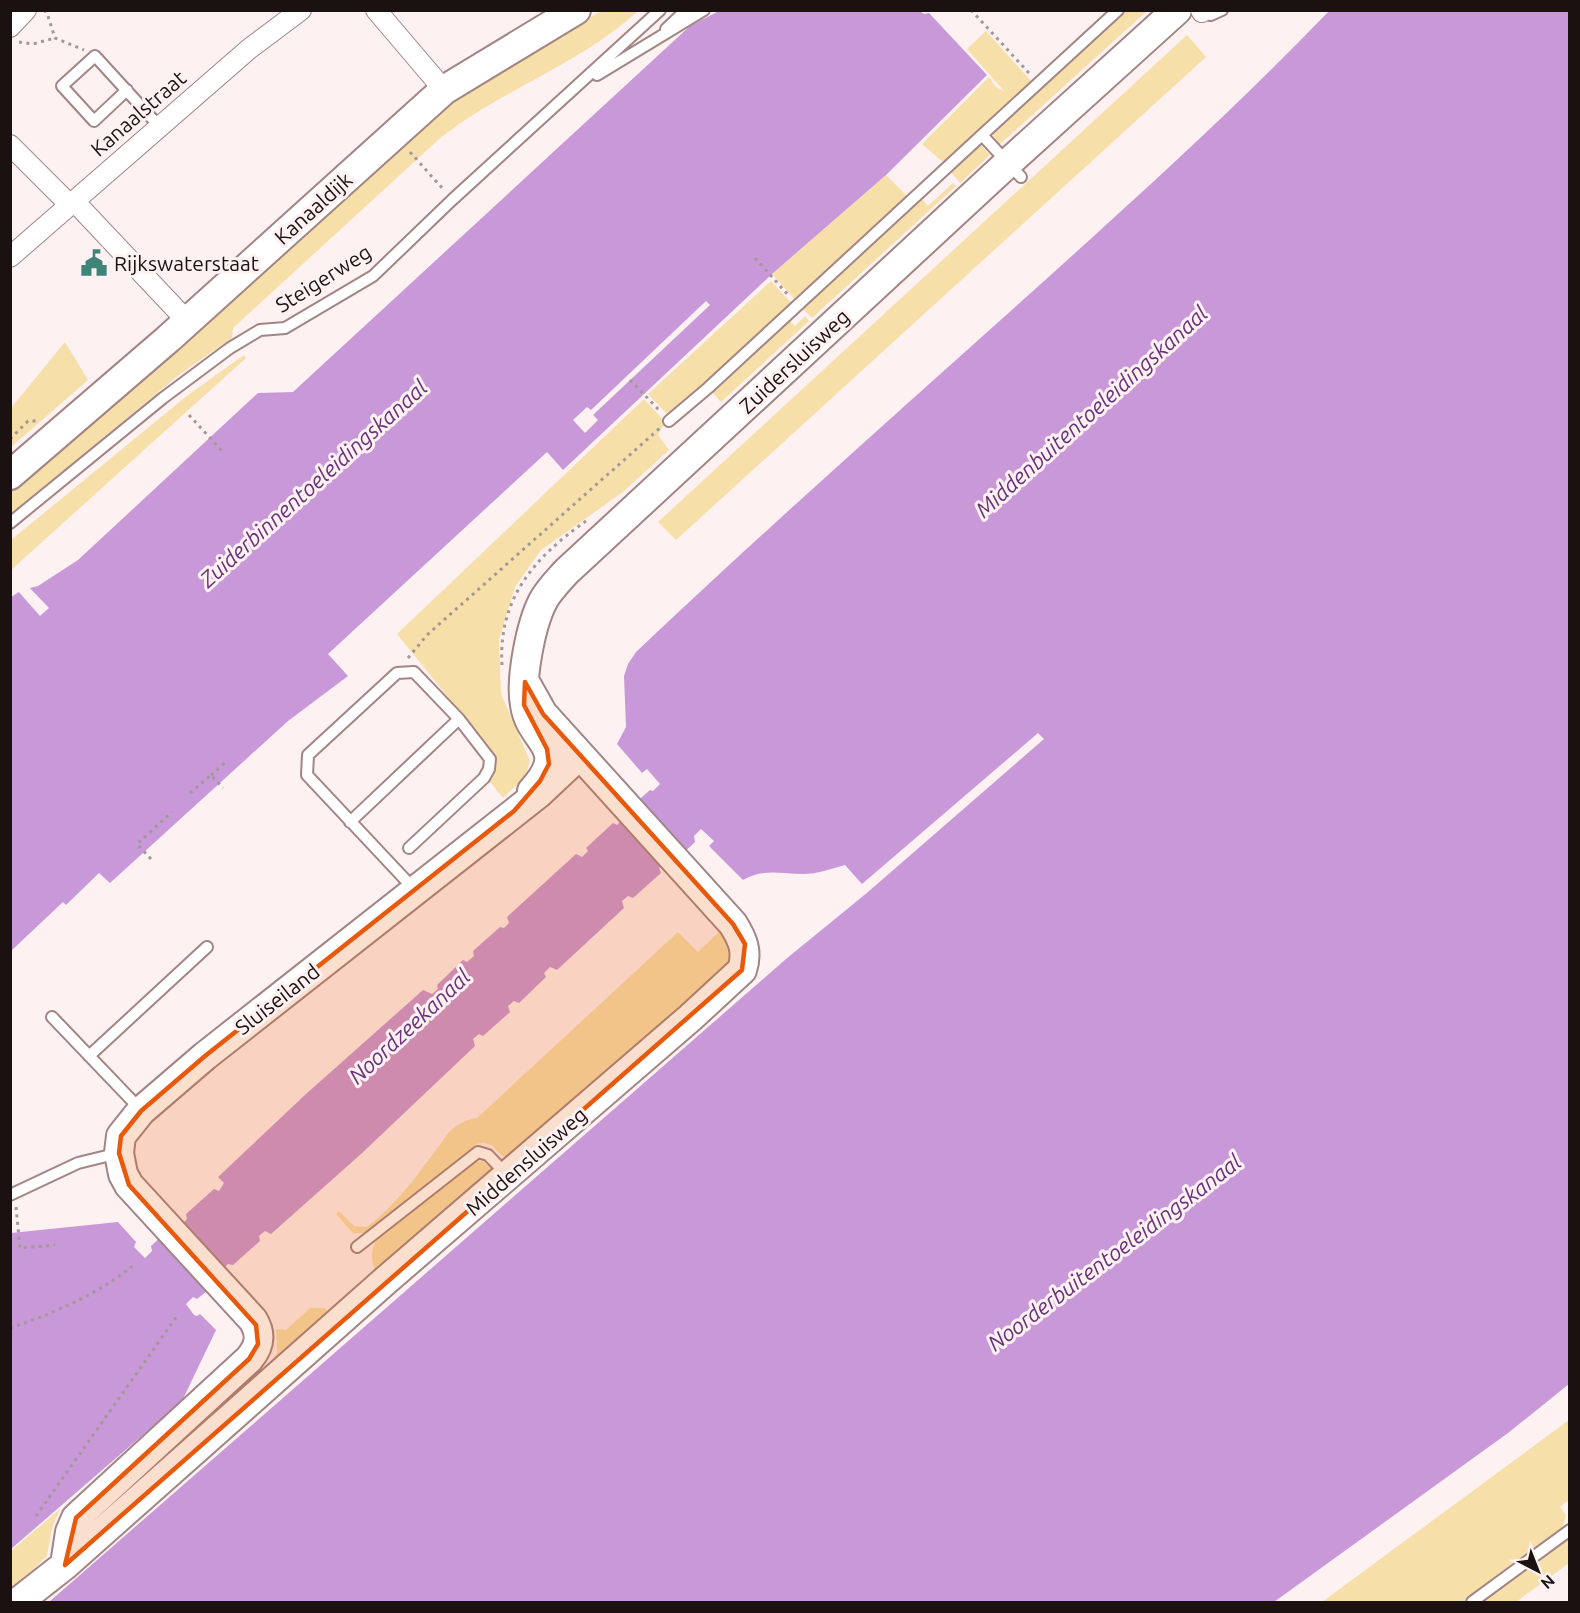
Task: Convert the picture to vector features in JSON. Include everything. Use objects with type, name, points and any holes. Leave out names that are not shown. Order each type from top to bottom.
[{"type":"street","points":[[12,34],[26,10]]},
{"type":"street","name":"Kanaalstraat","points":[[10,257],[249,49],[301,10]]},
{"type":"street","points":[[376,10],[444,90]]},
{"type":"street","name":"Kanaaldijk","points":[[10,475],[187,321],[444,90],[576,10]]},
{"type":"street","name":"Zuidersluisweg","points":[[514,677],[543,600],[566,572],[1015,170],[1201,11]]},
{"type":"street","points":[[10,145],[71,202],[187,321]]},
{"type":"street","points":[[514,677],[543,714],[566,751]]},
{"type":"street","name":"Middensluisweg","points":[[18,1602],[65,1565],[385,1281],[725,988],[742,970],[745,960],[745,944],[732,924],[612,792],[588,762],[566,751]]},
{"type":"street","name":"Sluiseiland","points":[[119,1153],[121,1136],[141,1111],[205,1056],[557,776],[570,764],[566,751]]},
{"type":"street","points":[[65,1565],[70,1532],[76,1518],[249,1359],[258,1344],[259,1336],[253,1320],[148,1206],[123,1174],[119,1153]]},
{"type":"lane","name":"Steigerweg","points":[[10,523],[163,398],[230,348],[260,330],[285,328],[373,276],[452,200],[660,10]]},
{"type":"lane","points":[[645,47],[686,10]]},
{"type":"lane","points":[[576,87],[704,10]]},
{"type":"lane","points":[[669,421],[1118,10]]},
{"type":"lane","points":[[127,90],[94,121],[62,86],[95,56],[127,90],[159,126]]},
{"type":"lane","points":[[982,135],[1015,170]]},
{"type":"lane","points":[[409,848],[484,778],[489,769],[490,759],[459,719],[414,672],[396,674],[308,755],[307,775],[415,890]]},
{"type":"lane","points":[[350,822],[459,719]]},
{"type":"lane","points":[[89,1056],[207,947]]},
{"type":"lane","points":[[52,1017],[141,1111]]},
{"type":"lane","points":[[357,1247],[478,1152],[488,1155],[508,1177]]},
{"type":"lane","points":[[13,1194],[78,1162],[119,1153]]},
{"type":"lane","points":[[1472,1602],[1569,1530]]},
{"type":"path","points":[[44,10],[55,38]]},
{"type":"path","points":[[971,10],[1039,83]]},
{"type":"path","points":[[12,34],[33,44],[55,38],[80,47],[90,53],[93,58]]},
{"type":"path","points":[[419,162],[452,200]]},
{"type":"path","points":[[755,258],[789,297]]},
{"type":"path","points":[[396,674],[427,635],[669,421],[630,380]]},
{"type":"path","points":[[189,416],[222,451]]},
{"type":"path","points":[[10,439],[28,421],[45,420]]},
{"type":"path","points":[[514,677],[501,650],[507,620],[518,589],[529,571],[548,549],[592,517]]},
{"type":"path","points":[[190,794],[227,761]]},
{"type":"path","points":[[211,775],[223,788]]},
{"type":"path","points":[[151,859],[137,844],[172,812]]},
{"type":"path","points":[[13,1194],[20,1248],[55,1245]]},
{"type":"path","points":[[10,1328],[31,1322],[74,1301],[119,1277],[135,1264]]},
{"type":"path","points":[[36,1516],[177,1316]]},
{"type":"highlighted area","points":[[525,682],[543,714],[733,924],[745,944],[742,970],[65,1565],[76,1518],[249,1359],[258,1344],[256,1325],[129,1185],[119,1153],[121,1136],[141,1111],[205,1056],[514,811],[540,781],[549,764],[547,749],[524,705]]},
{"type":"shaded area","points":[[601,11],[638,11],[591,47],[487,106],[438,140],[233,328],[232,338],[180,374],[11,514],[11,488],[465,87]]},
{"type":"shaded area","points":[[1124,11],[1147,11],[998,146],[992,132]]},
{"type":"shaded area","points":[[986,31],[1032,82],[945,164],[922,144],[989,77],[996,87],[1004,91],[967,49]]},
{"type":"shaded area","points":[[1187,35],[1206,57],[676,540],[658,522]]},
{"type":"shaded area","points":[[980,144],[990,155],[960,183],[950,171]]},
{"type":"shaded area","points":[[886,175],[909,198],[797,302],[772,274]]},
{"type":"shaded area","points":[[953,183],[956,186],[812,318],[802,308],[921,198],[928,206]]},
{"type":"shaded area","points":[[771,281],[793,305],[670,417],[648,394]]},
{"type":"shaded area","points":[[805,316],[809,321],[721,402],[712,392],[790,321],[795,326]]},
{"type":"shaded area","points":[[65,342],[88,380],[11,447],[11,408]]},
{"type":"shaded area","points":[[244,355],[246,358],[11,570],[11,540],[188,395]]},
{"type":"shaded area","points":[[644,399],[665,422],[658,435],[669,450],[623,492],[541,550],[515,587],[499,640],[501,694],[530,761],[525,777],[503,798],[490,782],[496,766],[490,749],[397,634]]},
{"type":"shaded area","points":[[723,928],[730,936],[733,964],[507,1159],[486,1143],[477,1144],[365,1233],[353,1233],[336,1214],[339,1211],[354,1226],[367,1227],[391,1206],[449,1132],[462,1123],[477,1118],[678,932],[698,952]]},
{"type":"shaded area","points":[[481,1161],[491,1168],[491,1180],[259,1381],[96,1529],[93,1523],[96,1519],[269,1364],[277,1353],[276,1329],[286,1330],[310,1308],[324,1308],[332,1313],[377,1274],[372,1258],[376,1241],[475,1162]]},
{"type":"shaded area","points":[[1569,1420],[1569,1500],[1560,1507],[1566,1515],[1560,1531],[1463,1602],[1322,1602]]},
{"type":"shaded area","points":[[60,1509],[52,1528],[47,1556],[11,1591],[11,1551]]},
{"type":"shaded area","points":[[1569,1537],[1569,1563],[1516,1602],[1481,1602]]},
{"type":"water","name":"Zuiderbinnentoeleidingskanaal","points":[[918,10],[924,14],[929,13],[987,75],[886,175],[772,274],[563,470],[547,452],[328,654],[348,676],[288,721],[110,883],[99,873],[66,905],[63,902],[11,951],[11,597],[22,590],[38,586],[78,560],[258,393],[293,392],[690,26],[719,11]]},
{"type":"water","points":[[1329,11],[1569,11],[1569,1384],[1508,1433],[1274,1602],[49,1602],[786,959],[868,892],[1044,739],[1038,733],[862,884],[845,865],[808,874],[772,872],[758,874],[743,880],[709,846],[714,841],[701,829],[694,836],[695,842],[678,858],[659,868],[661,873],[633,898],[628,896],[622,901],[624,908],[557,970],[550,967],[544,973],[546,977],[519,1003],[514,1001],[508,1006],[510,1012],[483,1036],[479,1034],[473,1039],[475,1046],[361,1154],[271,1234],[265,1231],[259,1236],[260,1241],[233,1265],[228,1264],[212,1287],[197,1299],[193,1297],[186,1304],[194,1315],[200,1314],[216,1330],[182,1401],[11,1549],[11,1233],[118,1222],[136,1242],[134,1247],[145,1258],[152,1251],[151,1246],[177,1222],[182,1224],[187,1219],[186,1214],[214,1189],[219,1191],[224,1183],[218,1177],[306,1094],[423,990],[432,994],[438,989],[437,985],[463,960],[467,962],[474,956],[473,951],[500,927],[504,928],[509,923],[507,917],[576,854],[582,857],[588,851],[586,848],[613,823],[617,825],[624,818],[623,814],[660,784],[647,769],[642,773],[617,744],[626,727],[624,676],[636,652],[1221,119]]},
{"type":"pier","points":[[706,301],[710,305],[593,415],[598,420],[585,433],[573,420],[587,407],[591,410]]},
{"type":"pier","points":[[27,585],[49,608],[40,616],[17,590]]},
{"type":"place","name":"Rijkswaterstaat","points":[[94,263]]},
{"type":"water label","name":"Middenbuitentoeleidingskanaal","points":[[1091,411]]},
{"type":"water label","name":"Noordzeekanaal","points":[[409,1026]]},
{"type":"water label","name":"Noorderbuitentoeleidingskanaal","points":[[1114,1252]]}]
